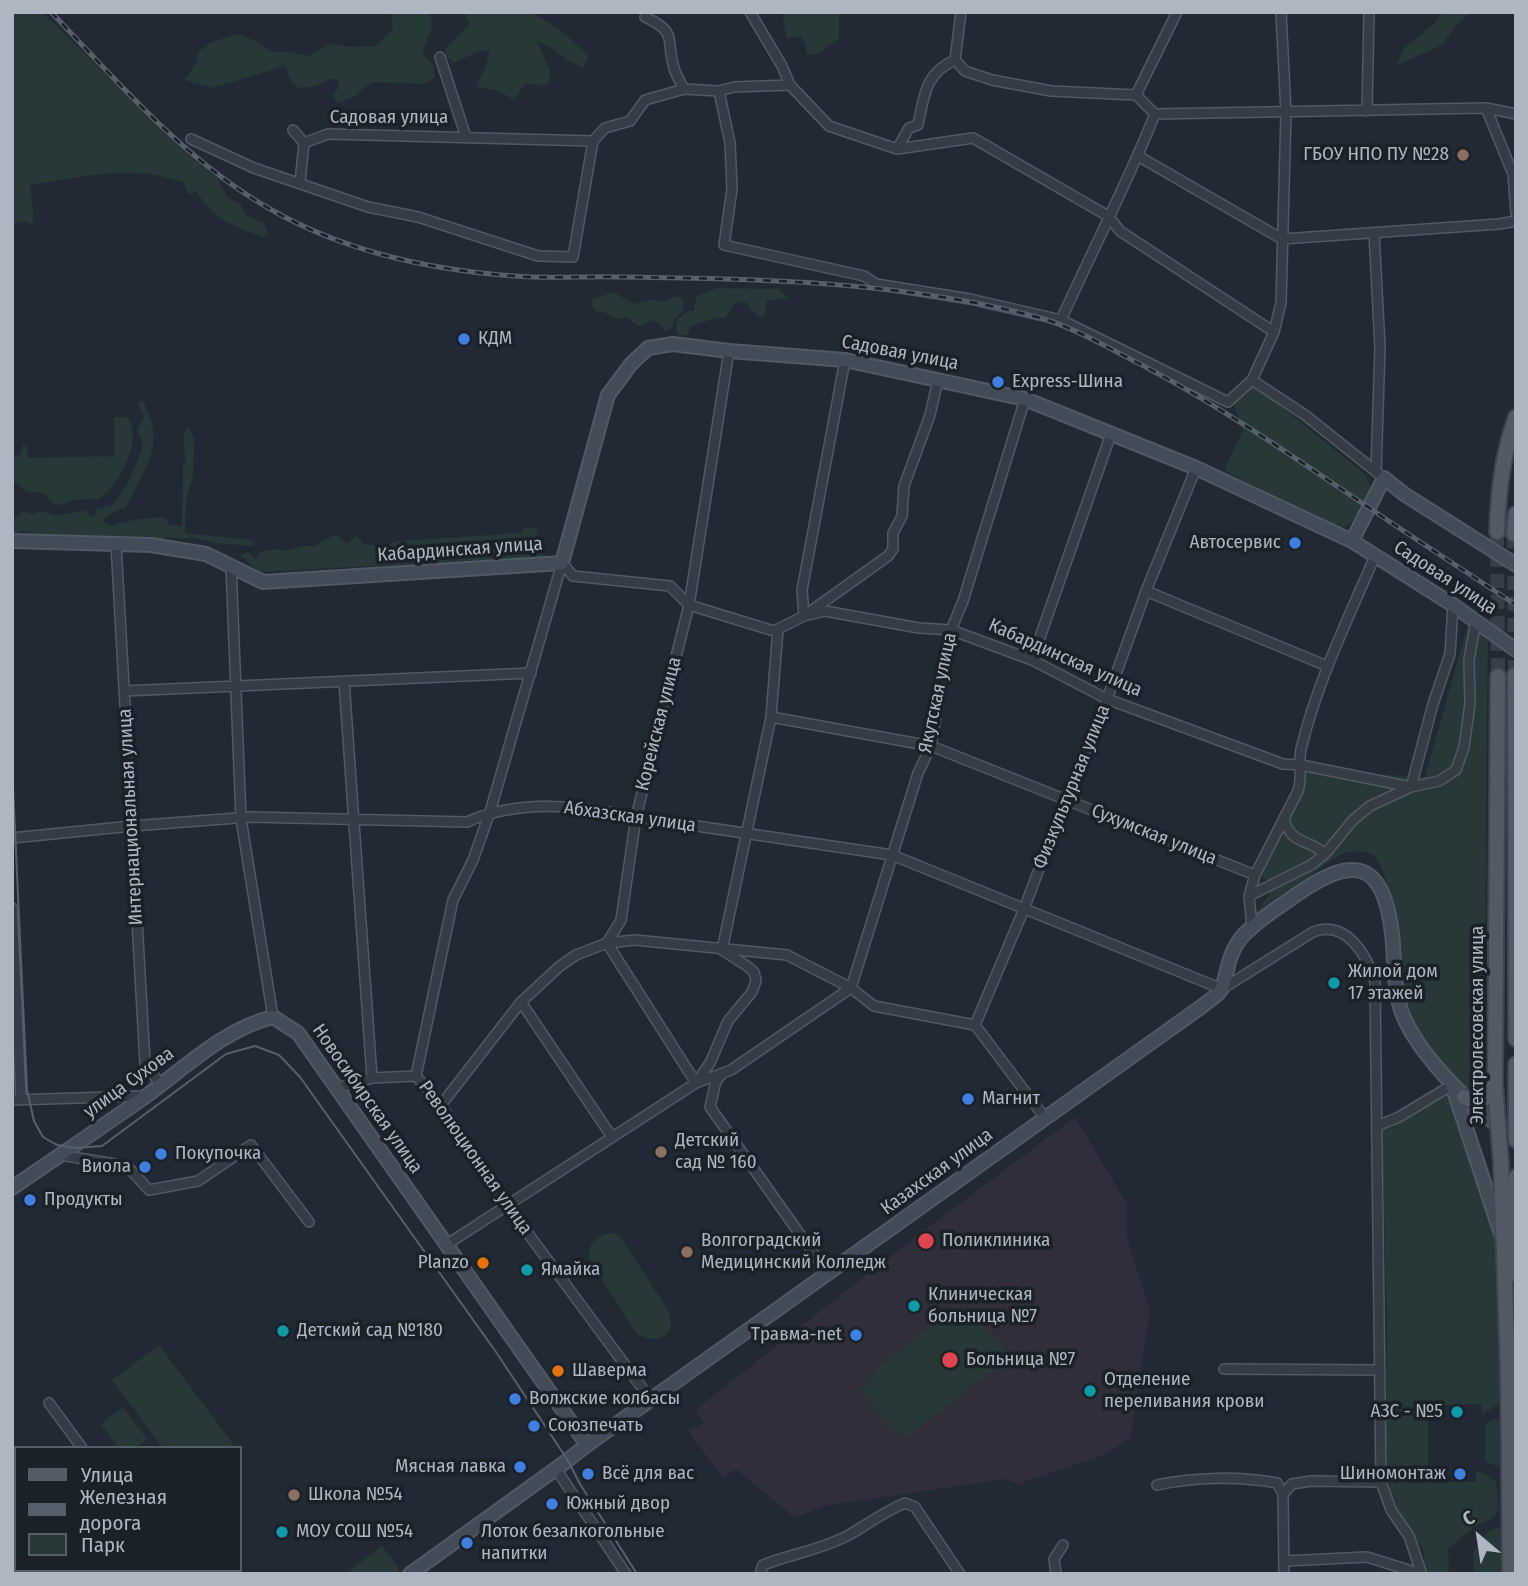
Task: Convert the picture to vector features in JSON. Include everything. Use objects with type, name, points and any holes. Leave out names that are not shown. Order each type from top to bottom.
[{"type":"main road","points":[[1497,533],[1497,501],[1502,469],[1516,417]]},
{"type":"main road","points":[[1514,534],[1516,514]]},
{"type":"main road","name":"Электролесовская улица","points":[[1515,674],[1516,1039]]},
{"type":"main road","name":"Электролесовская улица","points":[[1498,676],[1495,1084],[1508,1373],[1510,1574]]},
{"type":"main road","name":"Электролесовская улица","points":[[1516,1063],[1516,1140]]},
{"type":"main road","points":[[1465,1097],[1475,1102],[1482,1100],[1489,1095],[1495,1084]]},
{"type":"main road","points":[[1498,1126],[1515,1127]]},
{"type":"main road","name":"Электролесовская улица","points":[[1508,1373],[1516,1177]]},
{"type":"street","points":[[750,12],[782,66],[790,85],[830,126],[897,149],[973,138],[1108,216],[1120,231],[1273,332]]},
{"type":"street","points":[[961,12],[955,60],[965,71],[1039,89],[1136,95],[1155,114],[1486,108],[1516,114]]},
{"type":"street","points":[[1136,95],[1177,12]]},
{"type":"street","points":[[719,91],[730,144],[732,189],[724,245],[864,276],[876,284],[970,299],[1061,320],[1228,402],[1252,380],[1273,332],[1281,303],[1286,113],[1282,12]]},
{"type":"street","points":[[1367,111],[1369,12]]},
{"type":"street","points":[[645,17],[660,24],[667,32],[674,70],[684,89]]},
{"type":"street","points":[[440,57],[466,137]]},
{"type":"street","points":[[897,149],[908,128],[918,125],[927,86],[941,66],[955,60]]},
{"type":"street","points":[[191,139],[254,168],[369,207],[418,217],[538,256],[573,257],[593,141],[605,128],[630,121],[645,100],[684,89],[719,91],[734,87],[790,85]]},
{"type":"street","points":[[1486,108],[1515,173],[1516,213]]},
{"type":"street","points":[[1061,320],[1155,114]]},
{"type":"street","points":[[293,130],[304,143],[300,183]]},
{"type":"street","name":"Садовая улица","points":[[304,143],[328,134],[593,141]]},
{"type":"street","points":[[1138,156],[1282,239],[1516,221]]},
{"type":"street","points":[[1352,541],[1380,475],[1380,347],[1374,233]]},
{"type":"street","name":"Садовая улица","points":[[562,563],[608,395],[631,364],[648,348],[673,344],[845,360],[1026,399],[1196,468],[1352,541],[1476,620],[1516,650]]},
{"type":"street","name":"Корейская улица","points":[[607,943],[621,920],[636,817],[689,605],[729,351]]},
{"type":"street","points":[[804,615],[802,590],[845,360]]},
{"type":"street","points":[[804,615],[888,556],[893,549],[893,533],[904,506],[904,485],[930,415],[938,380]]},
{"type":"street","points":[[1252,380],[1305,415],[1404,494],[1516,565]]},
{"type":"street","name":"Якутская улица","points":[[851,988],[918,773],[931,746],[951,630],[963,601],[1026,399]]},
{"type":"street","points":[[1032,660],[1111,434]]},
{"type":"street","name":"Физкультурная улица","points":[[975,1025],[1024,909],[1196,468]]},
{"type":"street","name":"Кабардинская улица","points":[[12,541],[151,545],[206,554],[263,582],[562,563],[573,576],[670,586],[689,605],[774,631],[804,615],[825,611],[919,628],[951,630],[1032,660],[1107,699],[1283,764],[1301,765],[1411,787]]},
{"type":"street","name":"Интернациональная улица","points":[[116,544],[145,1063],[161,1085]]},
{"type":"street","points":[[1252,927],[1249,896],[1255,876],[1298,791],[1302,778],[1300,752],[1327,666],[1375,556]]},
{"type":"street","name":"Революционная улица","points":[[562,563],[490,812],[473,860],[453,900],[416,1076],[441,1105],[507,1205],[651,1400]]},
{"type":"street","points":[[231,565],[241,819],[273,1017]]},
{"type":"street","points":[[1146,591],[1327,666]]},
{"type":"street","points":[[1411,787],[1433,704],[1450,654],[1453,605]]},
{"type":"street","points":[[1249,896],[1311,865],[1353,820],[1370,806],[1411,787],[1439,781],[1456,769],[1464,747],[1468,715],[1469,660],[1476,620]]},
{"type":"street","points":[[723,950],[771,717],[778,629]]},
{"type":"street","points":[[124,691],[531,673]]},
{"type":"street","points":[[344,681],[372,1078]]},
{"type":"street","name":"Сухумская улица","points":[[771,717],[931,746],[1255,876]]},
{"type":"street","name":"Абхазская улица","points":[[12,838],[250,817],[467,822],[490,812],[552,806],[606,811],[892,855],[1222,989]]},
{"type":"street","points":[[1284,818],[1290,834],[1313,844],[1325,853]]},
{"type":"street","points":[[1222,989],[1238,939],[1252,927],[1327,875],[1342,869],[1364,871],[1372,877],[1383,895],[1388,912],[1399,1005],[1403,1015],[1415,1037],[1452,1085],[1498,1126]]},
{"type":"street","points":[[12,908],[17,1099],[146,1096]]},
{"type":"street","points":[[1222,989],[1321,928],[1336,930],[1348,937],[1364,955],[1375,982],[1381,1482],[1391,1510],[1409,1536],[1420,1573]]},
{"type":"street","points":[[441,1105],[521,1002],[560,966],[576,955],[607,943],[635,940],[786,955],[851,988],[874,1006],[975,1025],[1045,1118]]},
{"type":"street","points":[[607,943],[696,1083]]},
{"type":"street","points":[[696,1083],[710,1063],[728,1021],[752,992],[757,981],[754,972],[723,950]]},
{"type":"street","points":[[446,1245],[696,1083],[731,1070],[851,988]]},
{"type":"street","name":"Казахская улица","points":[[410,1574],[1222,989]]},
{"type":"street","points":[[521,1002],[612,1137]]},
{"type":"street","name":"улица Сухова","points":[[12,1188],[146,1096],[224,1038],[251,1023],[273,1017]]},
{"type":"street","name":"Новосибирская улица","points":[[273,1017],[299,1033],[587,1445]]},
{"type":"street","points":[[724,1073],[716,1081],[710,1107],[828,1274]]},
{"type":"street","points":[[338,1088],[372,1078],[416,1076]]},
{"type":"street","points":[[1378,1125],[1399,1117],[1452,1085]]},
{"type":"street","points":[[1452,1085],[1504,1243]]},
{"type":"street","points":[[60,1156],[127,1166],[149,1191],[198,1181],[251,1145],[309,1222]]},
{"type":"street","points":[[1224,1369],[1380,1370]]},
{"type":"street","points":[[50,1403],[81,1446]]},
{"type":"street","points":[[556,1469],[626,1574]]},
{"type":"street","points":[[1157,1485],[1181,1480],[1257,1480],[1277,1483],[1283,1494],[1284,1574]]},
{"type":"street","points":[[1283,1494],[1292,1484],[1311,1480],[1381,1482]]},
{"type":"street","points":[[760,1574],[763,1564],[788,1555],[815,1550],[836,1541],[884,1511],[905,1503],[915,1507],[960,1574]]},
{"type":"street","points":[[1056,1574],[1054,1559],[1063,1545]]},
{"type":"street","points":[[1284,1561],[1367,1557],[1420,1573]]},
{"type":"shaded area","name":"Больница №7","points":[[1075,1117],[1127,1204],[1127,1238],[1150,1310],[1130,1438],[1107,1454],[1018,1484],[1006,1479],[823,1506],[795,1518],[736,1469],[723,1478],[688,1431],[704,1423],[695,1410],[893,1254]]},
{"type":"green space","points":[[12,12],[42,12],[186,153],[218,179],[227,197],[240,204],[246,215],[264,223],[268,234],[263,237],[225,221],[217,216],[196,191],[188,195],[184,183],[166,177],[127,173],[30,185],[34,221],[30,224],[24,221],[12,223]]},
{"type":"green space","points":[[385,12],[428,12],[432,24],[423,55],[433,65],[435,78],[423,84],[372,82],[355,96],[338,103],[332,96],[339,87],[338,80],[333,78],[316,86],[299,88],[291,81],[285,66],[212,88],[184,80],[195,65],[199,51],[212,42],[238,34],[258,42],[272,52],[308,56],[331,44],[348,47],[375,46],[393,29],[391,15]]},
{"type":"green space","points":[[465,12],[532,12],[565,34],[588,56],[583,68],[537,41],[551,73],[547,85],[526,84],[513,99],[498,91],[476,87],[490,50],[453,63],[446,56],[446,49],[469,24]]},
{"type":"green space","points":[[782,12],[839,12],[839,38],[820,53],[807,55],[805,43],[800,36],[787,39]]},
{"type":"green space","points":[[1442,12],[1471,12],[1456,25],[1442,45],[1397,65],[1404,48],[1435,23]]},
{"type":"green space","points":[[717,288],[779,289],[788,298],[767,301],[765,315],[761,318],[747,303],[738,301],[723,319],[719,317],[691,326],[687,335],[676,333],[677,319],[689,311],[694,311],[696,297]]},
{"type":"green space","points":[[614,292],[633,304],[654,299],[662,302],[677,296],[682,298],[684,306],[675,318],[673,326],[667,331],[662,329],[660,323],[651,320],[637,326],[627,317],[616,319],[596,311],[592,306],[593,299]]},
{"type":"green space","points":[[1253,384],[1365,474],[1370,487],[1369,497],[1363,509],[1348,525],[1336,529],[1330,527],[1224,470],[1243,430],[1232,399]]},
{"type":"green space","points":[[142,400],[153,432],[152,452],[127,505],[105,518],[103,520],[106,524],[112,526],[147,518],[166,518],[169,526],[182,526],[183,464],[186,462],[183,438],[189,428],[194,438],[193,476],[186,500],[185,533],[251,540],[255,543],[253,546],[214,543],[192,537],[167,537],[162,540],[148,536],[136,540],[120,536],[108,539],[96,536],[50,537],[23,530],[12,535],[12,521],[22,511],[32,514],[41,511],[56,516],[85,510],[90,516],[95,515],[96,510],[110,506],[117,500],[143,445],[137,430],[144,417],[138,404]]},
{"type":"green space","points":[[116,417],[126,417],[131,426],[131,448],[121,473],[99,499],[54,504],[43,493],[27,492],[12,482],[12,455],[19,457],[23,445],[27,445],[28,458],[114,456]]},
{"type":"green space","points":[[523,527],[535,528],[538,532],[535,547],[545,548],[543,557],[259,572],[240,555],[249,552],[254,559],[258,558],[259,552],[315,546],[332,536],[337,536],[347,544],[357,536],[365,545],[388,545],[397,541],[523,533]]},
{"type":"green space","points":[[1468,624],[1488,640],[1483,1084],[1479,1095],[1468,1093],[1416,1033],[1406,1010],[1386,880],[1376,858],[1359,851],[1341,854],[1256,912],[1276,885],[1259,876],[1309,771],[1425,777]]},
{"type":"green space","points":[[1450,1091],[1498,1237],[1504,1400],[1482,1415],[1481,1404],[1428,1406],[1428,1482],[1476,1482],[1476,1471],[1487,1475],[1496,1482],[1499,1509],[1491,1519],[1474,1527],[1448,1549],[1449,1574],[1426,1574],[1423,1550],[1394,1508],[1385,1482],[1387,1325],[1382,1127]]},
{"type":"green space","points":[[613,1233],[620,1236],[669,1312],[670,1328],[663,1336],[651,1339],[637,1334],[589,1260],[594,1241]]},
{"type":"green space","points":[[962,1308],[1006,1350],[1008,1358],[908,1437],[892,1429],[860,1388],[871,1382],[874,1372],[948,1312]]},
{"type":"green space","points":[[159,1345],[235,1446],[162,1446],[112,1380]]},
{"type":"green space","points":[[123,1407],[147,1439],[138,1446],[118,1446],[101,1424]]},
{"type":"green space","points":[[1495,1419],[1499,1422],[1500,1464],[1496,1466],[1485,1461],[1485,1424]]},
{"type":"green space","points":[[1497,1527],[1502,1529],[1503,1574],[1477,1574],[1474,1570],[1473,1552],[1489,1531]]},
{"type":"green space","points":[[382,1546],[398,1567],[398,1572],[345,1574]]},
{"type":"tunnel","points":[[1497,532],[1498,676]]},
{"type":"tunnel","points":[[1514,534],[1515,675]]},
{"type":"tram line","points":[[12,765],[27,1090],[34,1121],[43,1137],[57,1145],[76,1148],[102,1146],[226,1054],[255,1046],[279,1055],[300,1077],[496,1352],[567,1459],[637,1574]]},
{"type":"railway","points":[[51,12],[127,93],[209,168],[270,209],[328,237],[358,248],[420,264],[482,273],[527,277],[726,279],[830,284],[935,296],[1051,321],[1091,338],[1228,414],[1516,605]]},
{"type":"place","name":"ГБОУ НПО ПУ №28","points":[[1463,155]]},
{"type":"place","name":"КДМ","points":[[464,339]]},
{"type":"place","name":"Express-Шина","points":[[998,382]]},
{"type":"place","name":"Автосервис","points":[[1295,543]]},
{"type":"place","name":"Жилой дом 17 этажей","points":[[1334,983]]},
{"type":"place","name":"Магнит","points":[[968,1099]]},
{"type":"place","name":"Детский сад № 160","points":[[661,1152]]},
{"type":"place","name":"Покупочка","points":[[161,1154]]},
{"type":"place","name":"Виола","points":[[145,1167]]},
{"type":"place","name":"Продукты","points":[[30,1200]]},
{"type":"place","name":"Поликлиника","points":[[926,1241]]},
{"type":"place","name":"Волгоградский Медицинский Колледж","points":[[687,1252]]},
{"type":"place","name":"Planzo","points":[[483,1263]]},
{"type":"place","name":"Ямайка","points":[[527,1270]]},
{"type":"place","name":"Клиническая больница №7","points":[[914,1306]]},
{"type":"place","name":"Детский сад №180","points":[[283,1331]]},
{"type":"place","name":"Травма-net","points":[[856,1335]]},
{"type":"place","name":"Больница №7","points":[[950,1360]]},
{"type":"place","name":"Шаверма","points":[[558,1371]]},
{"type":"place","name":"Отделение переливания крови","points":[[1090,1391]]},
{"type":"place","name":"Волжские колбасы","points":[[515,1399]]},
{"type":"place","name":"АЗС - №5","points":[[1457,1412]]},
{"type":"place","name":"Союзпечать","points":[[534,1426]]},
{"type":"place","name":"Мясная лавка","points":[[520,1467]]},
{"type":"place","name":"Всё для вас","points":[[588,1474]]},
{"type":"place","name":"Шиномонтаж","points":[[1460,1474]]},
{"type":"place","name":"Школа №54","points":[[294,1495]]},
{"type":"place","name":"Южный двор","points":[[552,1504]]},
{"type":"place","name":"МОУ СОШ №54","points":[[282,1532]]},
{"type":"place","name":"Лоток безалкогольные напитки","points":[[467,1543]]}]
